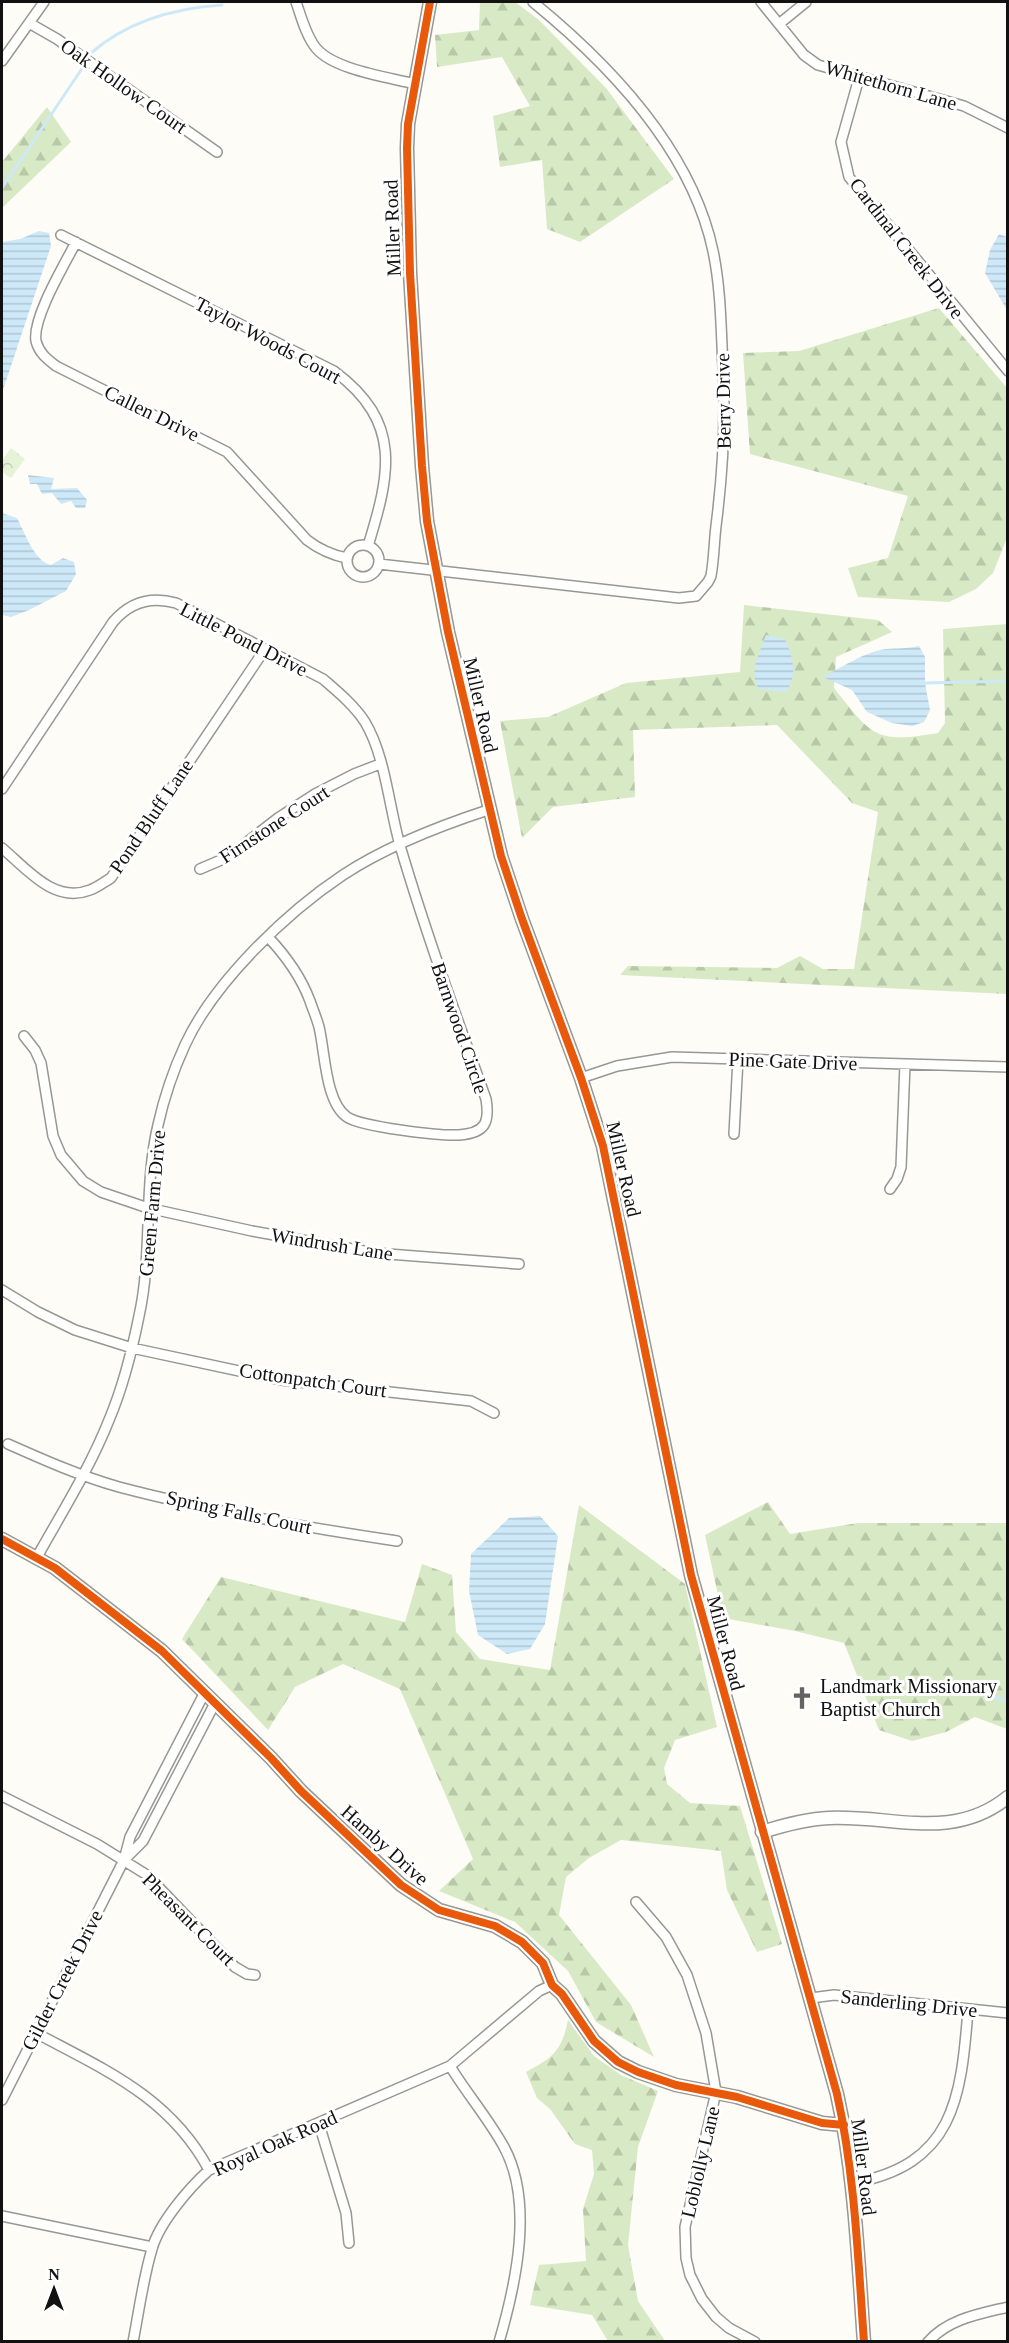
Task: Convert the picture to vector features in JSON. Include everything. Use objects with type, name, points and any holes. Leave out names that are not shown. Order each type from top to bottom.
[{"type":"street","points":[[2,61],[44,2]]},
{"type":"street","points":[[296,2],[314,46],[322,55],[347,66],[415,84]]},
{"type":"street","name":"Miller Road","points":[[430,2],[408,124],[407,148],[410,273],[422,466],[435,569],[489,810],[522,919],[595,1116],[610,1177],[691,1575],[762,1832],[811,1998],[844,2125],[852,2183],[864,2342]]},
{"type":"street","name":"Berry Drive","points":[[435,569],[690,598],[696,596],[708,582],[712,569],[724,462],[725,405],[717,271],[707,228],[684,175],[645,116],[586,48],[533,2]]},
{"type":"street","name":"Whitethorn Lane","points":[[761,2],[804,55],[818,65],[964,106],[1008,128]]},
{"type":"street","points":[[779,24],[806,2]]},
{"type":"street","name":"Oak Hollow Court","points":[[28,23],[57,39],[217,152]]},
{"type":"street","name":"Cardinal Creek Drive","points":[[859,78],[841,142],[849,177],[1008,371]]},
{"type":"street","name":"Taylor Woods Court","points":[[61,235],[334,371],[357,390],[376,417],[386,454],[385,488],[368,546]]},
{"type":"street","name":"Callen Drive","points":[[76,242],[38,318],[37,344],[46,359],[227,452],[307,540],[317,548],[346,558]]},
{"type":"street","points":[[368,546],[377,554],[379,564],[373,574],[359,577],[350,572],[346,558],[353,548],[368,546]]},
{"type":"street","points":[[379,564],[435,569]]},
{"type":"street","name":"Little Pond Drive","points":[[2,789],[121,612],[132,605],[148,600],[164,599],[265,649],[323,680],[342,694],[364,721],[375,744],[399,845]]},
{"type":"street","name":"Pond Bluff Lane","points":[[2,848],[50,889],[60,892],[69,894],[90,890],[111,878],[265,649]]},
{"type":"street","name":"Firnstone Court","points":[[200,869],[228,857],[278,818],[315,794],[354,774],[380,764]]},
{"type":"street","name":"Green Farm Drive","points":[[37,1557],[110,1419],[132,1348],[146,1280],[151,1168],[158,1126],[168,1087],[185,1044],[217,993],[268,937],[309,900],[345,874],[399,845],[448,823],[489,810]]},
{"type":"street","name":"Barnwood Circle","points":[[268,937],[279,948],[303,984],[319,1027],[330,1086],[337,1106],[346,1117],[373,1125],[453,1135],[477,1131],[485,1124],[489,1113],[486,1099],[423,922],[399,845]]},
{"type":"street","name":"Windrush Lane","points":[[24,1036],[35,1050],[41,1064],[53,1136],[61,1155],[83,1181],[101,1192],[148,1208],[252,1231],[375,1253],[519,1264]]},
{"type":"street","name":"Pine Gate Drive","points":[[581,1078],[617,1066],[653,1059],[738,1059],[1008,1067]]},
{"type":"street","points":[[734,1134],[738,1059]]},
{"type":"street","points":[[890,1190],[901,1167],[905,1064]]},
{"type":"street","name":"Cottonpatch Court","points":[[2,1290],[38,1312],[75,1330],[132,1348],[281,1380],[471,1401],[494,1413]]},
{"type":"street","name":"Spring Falls Court","points":[[8,1444],[117,1486],[271,1522],[397,1541]]},
{"type":"street","name":"Hamby Drive","points":[[2,1539],[37,1557],[73,1581],[162,1651],[271,1758],[301,1791],[401,1885],[439,1910],[495,1926],[515,1936],[530,1948],[543,1963],[552,1985],[562,1994],[594,2041],[618,2062],[638,2072],[676,2085],[737,2097],[822,2123],[844,2125]]},
{"type":"street","name":"Gilder Creek Drive","points":[[2,2100],[124,1860],[130,1837],[205,1692]]},
{"type":"street","name":"Gilder Creek Drive","points":[[124,1860],[143,1840],[215,1703]]},
{"type":"street","name":"Pheasant Court","points":[[2,1796],[97,1844],[147,1875],[235,1966],[247,1974],[255,1975]]},
{"type":"street","points":[[762,1832],[799,1821],[830,1817],[928,1825],[954,1822],[989,1809],[1008,1797]]},
{"type":"street","name":"Loblolly Lane","points":[[636,1902],[666,1937],[687,1975],[706,2033],[716,2092],[686,2220],[686,2258],[690,2275],[706,2305],[729,2328],[755,2342]]},
{"type":"street","name":"Royal Oak Road","points":[[133,2342],[152,2247],[190,2188],[209,2170],[450,2066],[539,1991],[552,1985]]},
{"type":"street","name":"Sanderling Drive","points":[[811,1998],[834,1995],[1008,2013]]},
{"type":"street","points":[[852,2183],[883,2176],[912,2161],[944,2129],[951,2115],[960,2079],[968,2010]]},
{"type":"street","points":[[36,2033],[124,2080],[145,2094],[199,2151],[209,2170]]},
{"type":"street","points":[[450,2066],[489,2121],[505,2149],[519,2195],[520,2210],[512,2292],[498,2342]]},
{"type":"street","points":[[319,2124],[346,2213],[350,2243]]},
{"type":"street","points":[[2,2216],[152,2247]]},
{"type":"street","points":[[928,2342],[939,2331],[953,2323],[1008,2307]]},
{"type":"green space","points":[[480,2],[515,2],[539,20],[606,88],[674,179],[580,242],[547,229],[542,160],[500,167],[493,116],[530,106],[502,57],[437,67],[435,35],[479,30]]},
{"type":"green space","points":[[47,107],[71,142],[2,208],[2,162]]},
{"type":"green space","points":[[939,308],[1007,388],[1007,538],[993,573],[976,589],[949,602],[858,597],[848,568],[888,558],[908,496],[750,454],[743,353],[799,351]]},
{"type":"green space","points":[[11,448],[25,459],[11,478],[2,472],[2,460]]},
{"type":"green space","points":[[744,605],[878,620],[892,632],[836,657],[834,688],[857,717],[877,733],[887,736],[901,737],[938,733],[945,723],[943,629],[1007,624],[1007,994],[620,975],[628,966],[777,968],[800,956],[823,969],[854,969],[878,812],[852,803],[777,725],[633,730],[635,797],[553,807],[522,838],[500,721],[548,717],[626,683],[740,672]]},
{"type":"green space","points":[[768,1502],[790,1534],[858,1523],[1007,1523],[1007,1729],[975,1717],[946,1732],[912,1741],[879,1730],[844,1643],[795,1631],[723,1618],[705,1535]]},
{"type":"green space","points":[[579,1505],[685,1584],[717,1727],[675,1740],[664,1768],[667,1784],[690,1803],[740,1806],[782,1944],[757,1952],[727,1890],[721,1851],[621,1840],[589,1858],[566,1877],[559,1915],[631,2005],[654,2057],[596,2022],[568,1971],[515,1922],[439,1891],[473,1859],[400,1689],[343,1664],[295,1687],[268,1730],[182,1639],[221,1577],[405,1622],[422,1564],[452,1575],[456,1632],[480,1659],[550,1670]]},
{"type":"green space","points":[[568,2020],[594,2056],[621,2075],[658,2091],[638,2147],[628,2245],[638,2301],[665,2341],[608,2341],[592,2315],[530,2305],[539,2265],[586,2261],[583,2209],[594,2174],[592,2150],[575,2144],[550,2109],[537,2098],[526,2072],[555,2052],[563,2039]]},
{"type":"water","points":[[39,231],[49,233],[51,246],[2,393],[2,242],[20,239]]},
{"type":"water","points":[[999,234],[1007,237],[1007,310],[985,273],[990,250]]},
{"type":"water","points":[[28,475],[54,478],[51,489],[77,488],[87,500],[85,508],[76,508],[71,501],[61,504],[52,493],[42,494],[37,484],[30,484]]},
{"type":"water","points":[[2,513],[17,518],[31,546],[40,558],[51,565],[63,558],[74,562],[76,574],[66,591],[11,617],[2,615]]},
{"type":"water","points":[[766,635],[785,639],[790,653],[793,672],[786,692],[759,689],[756,683],[756,662]]},
{"type":"water","points":[[919,646],[925,657],[925,683],[930,710],[924,722],[912,726],[892,723],[867,712],[852,690],[823,677],[854,660],[879,650]]},
{"type":"water","points":[[540,1516],[558,1536],[545,1624],[530,1649],[507,1654],[478,1635],[469,1591],[471,1554],[509,1518]]},
{"type":"waterway","points":[[91,53],[120,32],[153,18],[187,9],[222,5]]},
{"type":"waterway","points":[[2,188],[83,67]]},
{"type":"waterway","points":[[925,683],[1008,681]]},
{"type":"waterway","points":[[986,1695],[1008,1701]]},
{"type":"cycle path","points":[[430,2],[408,124],[407,148],[410,273],[427,521],[448,632],[501,856],[581,1078],[603,1146],[691,1575],[837,2094],[852,2186],[864,2342]]},
{"type":"cycle path","points":[[2,1539],[55,1568],[162,1651],[271,1758],[301,1791],[401,1885],[439,1910],[495,1926],[522,1942],[543,1963],[552,1985],[562,1994],[594,2041],[618,2062],[638,2072],[676,2085],[737,2097],[822,2123],[844,2125]]},
{"type":"place","name":"Landmark Missionary Baptist Church","points":[[802,1698]]}]
